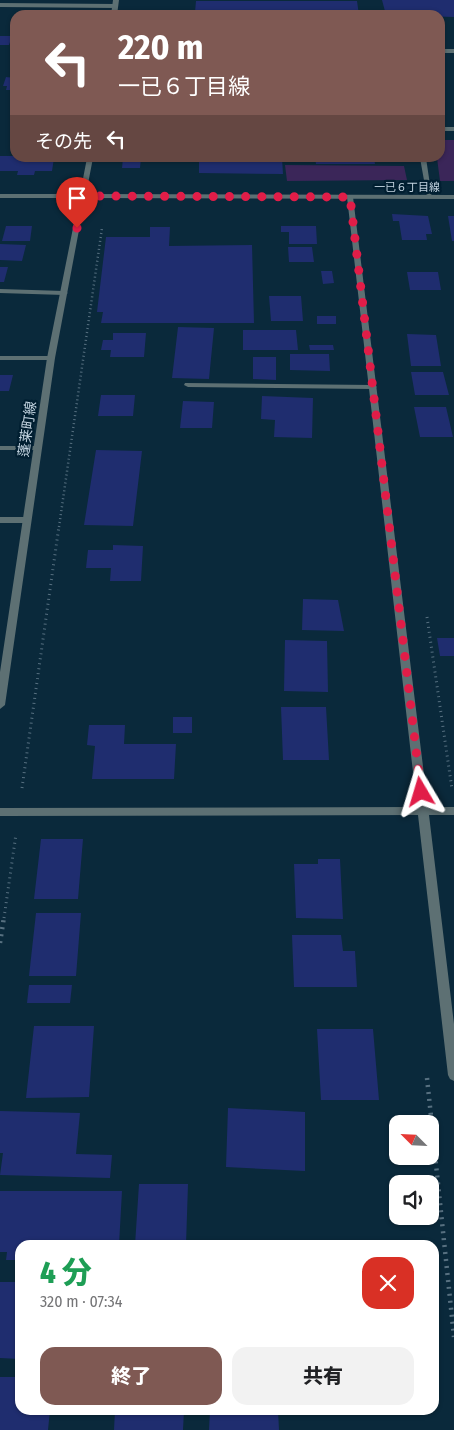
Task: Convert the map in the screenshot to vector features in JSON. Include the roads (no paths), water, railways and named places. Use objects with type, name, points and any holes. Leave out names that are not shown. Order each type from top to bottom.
[{"type":"street","points":[[0,4],[116,3]]},
{"type":"street","name":"蓬莱町線","points":[[0,706],[4,648],[28,520],[51,358],[89,162]]},
{"type":"street","points":[[424,162],[430,197]]},
{"type":"street","name":"一已６丁目線","points":[[0,196],[454,197]]},
{"type":"street","points":[[350,197],[454,1075]]},
{"type":"street","points":[[0,291],[64,293]]},
{"type":"street","points":[[0,358],[51,358]]},
{"type":"street","points":[[188,385],[373,387]]},
{"type":"street","points":[[0,448],[38,448]]},
{"type":"street","points":[[0,520],[28,520]]},
{"type":"street","points":[[0,812],[454,811]]}]
